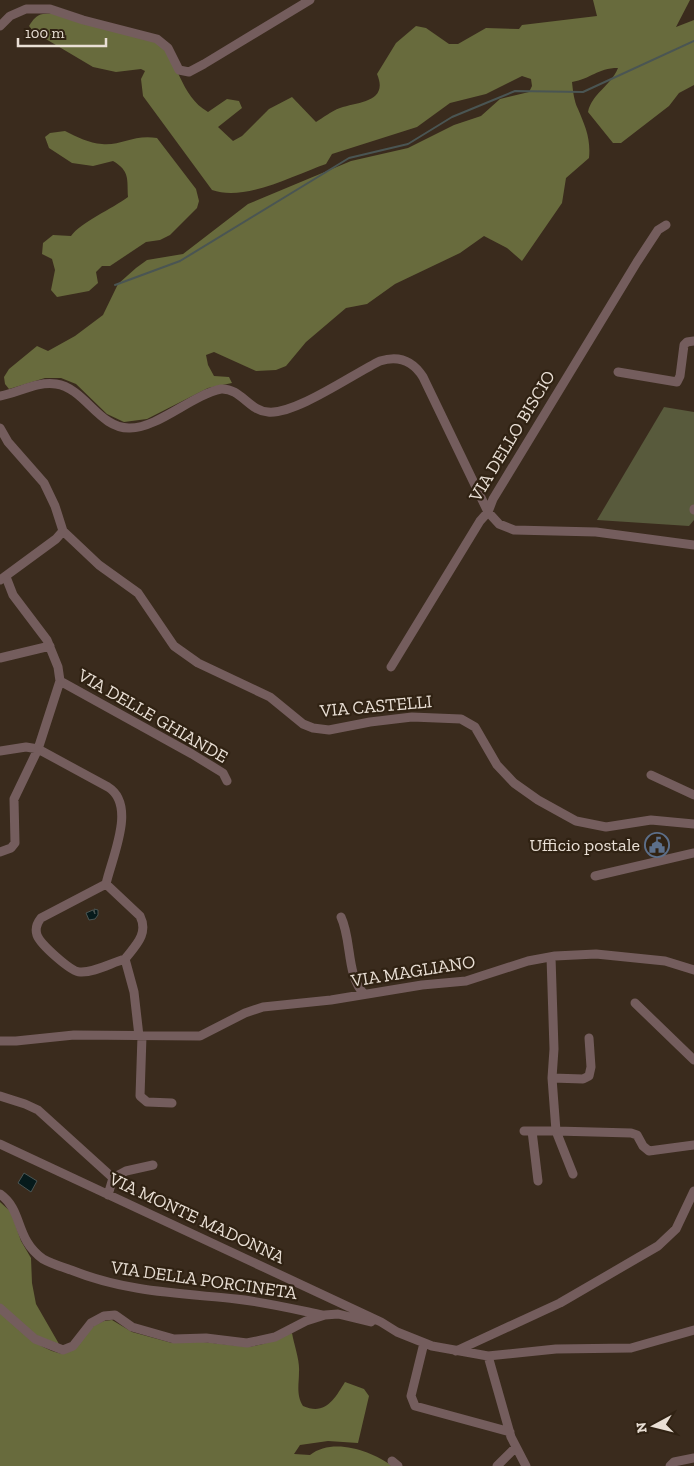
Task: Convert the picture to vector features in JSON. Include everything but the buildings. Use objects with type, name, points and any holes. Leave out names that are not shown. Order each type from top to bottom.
[{"type":"street","points":[[0,26],[10,16],[26,9],[50,9],[83,20],[157,39],[168,48],[179,70],[185,72],[200,67],[310,0]]},
{"type":"street","name":"VIA DELLO BISCIO","points":[[391,667],[480,521],[488,512],[493,498],[637,262],[658,230],[666,225]]},
{"type":"street","points":[[618,372],[677,382],[680,376],[684,345],[687,342],[694,341]]},
{"type":"street","points":[[0,396],[40,384],[61,385],[72,390],[113,424],[134,428],[221,389],[233,391],[261,411],[271,413],[282,411],[298,405],[377,362],[388,359],[404,360],[415,366],[425,380],[488,512],[499,524],[514,530],[596,532],[694,545]]},
{"type":"street","name":"VIA CASTELLI","points":[[0,428],[8,442],[44,483],[55,506],[63,531],[99,565],[141,596],[167,638],[176,648],[204,666],[270,697],[292,717],[306,726],[329,730],[370,722],[412,717],[462,719],[475,727],[497,766],[514,783],[538,800],[576,821],[606,827],[648,820],[694,824]]},
{"type":"street","points":[[0,852],[10,848],[15,843],[14,800],[38,749],[60,681],[56,660],[50,646],[3,578],[56,539],[63,531]]},
{"type":"street","points":[[0,658],[50,646]]},
{"type":"street","name":"VIA DELLE GHIANDE","points":[[60,681],[192,754],[223,773],[227,781]]},
{"type":"street","points":[[0,751],[26,747],[38,749],[108,787],[120,797],[122,822],[106,884],[41,918],[36,925],[40,941],[75,971],[87,972],[125,959],[142,936],[143,923],[140,916],[106,884]]},
{"type":"street","points":[[651,775],[694,796]]},
{"type":"street","points":[[595,876],[694,853]]},
{"type":"street","points":[[341,917],[347,932],[356,980],[364,994]]},
{"type":"street","name":"VIA MAGLIANO","points":[[0,1041],[16,1042],[74,1035],[200,1036],[245,1013],[263,1007],[471,980],[528,961],[551,957],[596,954],[665,962],[694,970]]},
{"type":"street","points":[[551,957],[554,1049],[552,1078],[556,1131],[573,1174]]},
{"type":"street","points":[[125,959],[134,992],[141,1036],[140,1096],[145,1101],[172,1103]]},
{"type":"street","points":[[635,1003],[694,1060]]},
{"type":"street","points":[[552,1078],[583,1079],[589,1076],[591,1068],[589,1038]]},
{"type":"street","points":[[0,1096],[38,1110],[113,1178]]},
{"type":"street","points":[[538,1181],[528,1131],[584,1130],[634,1134],[649,1151],[694,1145]]},
{"type":"street","name":"VIA MONTE MADONNA","points":[[0,1144],[381,1322]]},
{"type":"street","points":[[108,1195],[113,1178],[126,1171],[153,1165]]},
{"type":"street","points":[[456,1351],[555,1306],[658,1246],[676,1229],[694,1191]]},
{"type":"street","name":"VIA DELLA PORCINETA","points":[[0,1194],[12,1206],[23,1237],[36,1252],[49,1262],[92,1279],[118,1286],[254,1301],[325,1315]]},
{"type":"street","points":[[0,1308],[35,1339],[63,1350],[72,1346],[92,1323],[104,1316],[115,1315],[132,1327],[169,1338],[206,1338],[247,1343],[274,1337],[306,1321],[325,1315],[338,1314],[381,1322],[424,1343],[488,1356],[564,1348],[631,1348],[694,1330]]},
{"type":"street","points":[[424,1343],[412,1393],[413,1404],[422,1410],[510,1432]]},
{"type":"street","points":[[488,1356],[500,1390],[510,1432],[526,1466]]},
{"type":"street","points":[[497,1466],[516,1447]]},
{"type":"street","points":[[670,1466],[674,1462],[694,1458]]},
{"type":"green space","points":[[593,0],[690,0],[676,27],[694,20],[694,85],[679,93],[669,106],[621,143],[613,143],[588,112],[597,94],[611,80],[618,68],[611,68],[572,82],[576,103],[588,138],[589,158],[566,178],[562,203],[522,261],[507,248],[484,236],[460,253],[395,284],[367,304],[346,308],[306,342],[286,366],[276,370],[256,371],[214,352],[206,355],[208,365],[214,376],[229,377],[232,383],[208,388],[147,419],[124,422],[107,414],[76,384],[61,378],[45,378],[9,389],[5,384],[4,377],[9,369],[37,346],[48,351],[75,336],[103,315],[118,284],[147,260],[183,254],[248,204],[351,161],[408,148],[454,125],[481,116],[500,99],[529,92],[532,86],[531,79],[522,76],[486,94],[450,103],[417,127],[332,154],[326,164],[269,186],[239,193],[225,193],[212,190],[143,96],[141,79],[145,71],[141,69],[116,72],[93,67],[34,32],[29,26],[37,17],[45,14],[62,14],[128,31],[157,42],[171,59],[185,87],[198,105],[208,112],[227,99],[239,101],[242,108],[218,127],[233,141],[242,136],[269,109],[292,97],[316,122],[337,109],[370,99],[379,90],[380,83],[377,74],[396,43],[416,26],[426,28],[449,44],[458,44],[486,28],[519,29],[522,25],[597,16]]},
{"type":"green space","points":[[65,131],[88,141],[102,144],[149,137],[157,138],[196,189],[199,201],[197,208],[170,235],[160,240],[146,242],[110,266],[102,266],[96,272],[98,283],[89,291],[57,297],[51,290],[55,270],[52,259],[42,254],[43,243],[53,235],[71,236],[89,221],[128,197],[125,172],[113,161],[93,166],[72,163],[49,148],[45,137],[50,133]]},
{"type":"green space","points":[[664,407],[694,412],[694,520],[689,526],[597,520]]},
{"type":"green space","points":[[0,1202],[11,1212],[21,1241],[31,1258],[32,1283],[36,1304],[59,1344],[37,1336],[0,1304]]},
{"type":"green space","points":[[0,1312],[35,1342],[62,1354],[95,1325],[112,1320],[132,1332],[172,1343],[194,1341],[249,1347],[292,1333],[299,1363],[299,1393],[303,1406],[318,1409],[324,1407],[329,1404],[345,1382],[364,1389],[369,1396],[358,1443],[328,1441],[300,1445],[294,1454],[310,1455],[330,1447],[352,1448],[374,1455],[392,1466],[0,1466]]},
{"type":"shaded area","points":[[94,909],[98,910],[98,915],[95,919],[89,920],[86,913],[93,910],[95,914]]},
{"type":"shaded area","points":[[24,1173],[37,1181],[31,1192],[18,1183]]},
{"type":"waterway","points":[[115,285],[180,261],[349,158],[408,144],[452,117],[515,91],[583,92],[694,41]]},
{"type":"place","name":"Ufficio postale","points":[[657,845]]}]
